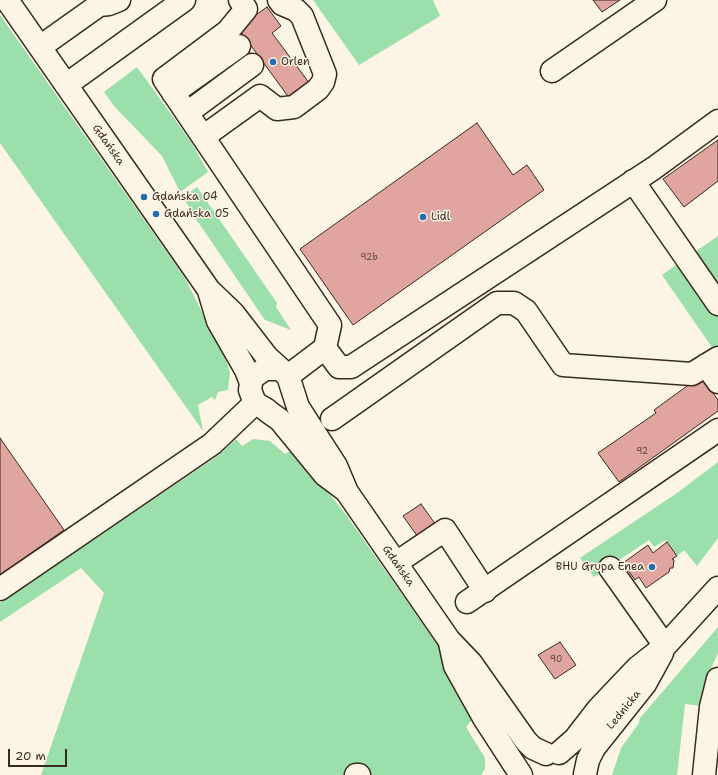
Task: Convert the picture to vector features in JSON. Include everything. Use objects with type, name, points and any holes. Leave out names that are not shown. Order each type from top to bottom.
[{"type":"street","name":"Gdańska","points":[[7,0],[209,290],[233,313],[267,357],[287,379],[298,407],[336,466],[347,492],[449,640],[471,663],[526,741],[534,748],[575,760],[586,775]]},
{"type":"street","points":[[66,85],[184,0]]},
{"type":"street","points":[[260,96],[277,108],[294,107],[318,89],[323,82],[325,74],[302,16],[296,10],[282,4],[279,0]]},
{"type":"street","points":[[552,71],[655,0]]},
{"type":"street","points":[[40,47],[105,2]]},
{"type":"street","points":[[249,3],[233,39],[164,79],[330,325],[325,348],[287,379],[286,405],[274,410],[257,399],[253,377],[265,369],[287,379]]},
{"type":"street","points":[[203,137],[260,96],[265,89],[264,82],[233,39]]},
{"type":"street","points":[[187,113],[252,65]]},
{"type":"street","points":[[325,348],[339,367],[351,368],[632,181],[718,121]]},
{"type":"street","points":[[632,181],[718,304]]},
{"type":"street","name":"Gdańska","points":[[209,290],[218,321],[246,370],[257,399],[280,420],[325,475],[347,492]]},
{"type":"street","points":[[332,419],[497,304],[514,303],[526,311],[563,365],[692,374],[714,368]]},
{"type":"street","points":[[0,589],[212,444],[257,399]]},
{"type":"street","points":[[396,562],[444,530],[476,597],[718,430]]},
{"type":"street","points":[[610,568],[665,646]]},
{"type":"street","name":"Lednicka","points":[[522,775],[533,761],[553,753],[575,739],[599,708],[637,668],[665,646],[718,588]]},
{"type":"street","name":"Gdańska","points":[[449,640],[456,666],[484,718],[522,775]]},
{"type":"street","name":"Lednicka","points":[[586,775],[588,760],[594,748],[645,684],[665,646]]},
{"type":"street","points":[[704,775],[711,707],[718,679]]},
{"type":"green space","points":[[313,0],[433,0],[440,16],[359,65]]},
{"type":"green space","points":[[0,15],[185,278],[226,360],[230,373],[228,390],[218,392],[215,400],[212,397],[198,405],[203,431],[0,143]]},
{"type":"green space","points":[[137,67],[191,142],[208,172],[180,192],[162,156],[114,106],[104,92]]},
{"type":"green space","points":[[197,187],[277,303],[276,307],[291,330],[265,320],[198,222],[183,197]]},
{"type":"green space","points":[[718,236],[718,356],[662,275]]},
{"type":"green space","points":[[236,439],[242,446],[253,439],[270,441],[285,454],[293,449],[344,512],[444,654],[476,717],[466,727],[485,758],[485,769],[481,775],[372,775],[362,763],[345,775],[41,775],[104,593],[81,568],[0,622],[0,603],[219,455]]},
{"type":"green space","points":[[718,462],[718,538],[697,566],[684,550],[677,556],[666,540],[654,547],[649,540],[594,577],[580,558],[677,493]]},
{"type":"green space","points":[[718,627],[718,653],[705,682],[701,706],[685,704],[677,775],[612,775],[621,748],[639,723],[640,718]]},
{"type":"building","points":[[593,0],[620,0],[602,12]]},
{"type":"building","points":[[267,7],[281,26],[272,33],[310,84],[290,99],[238,28]]},
{"type":"building","points":[[477,123],[513,175],[527,165],[544,190],[353,325],[300,249]]},
{"type":"building","points":[[718,140],[718,181],[684,207],[663,179]]},
{"type":"building","points":[[701,376],[718,400],[718,411],[619,482],[598,453],[656,413],[654,410]]},
{"type":"building","points":[[0,438],[64,530],[0,575]]},
{"type":"building","points":[[421,504],[436,525],[418,537],[403,516]]},
{"type":"building","points":[[667,542],[677,556],[672,559],[674,560],[673,568],[670,568],[669,572],[646,588],[639,577],[635,580],[623,563],[648,545],[653,553]]},
{"type":"building","points":[[560,642],[576,665],[555,679],[538,655]]},
{"type":"place","name":"Orlen","points":[[273,62]]},
{"type":"place","name":"Gdańska 04","points":[[144,197]]},
{"type":"place","name":"Gdańska 05","points":[[156,214]]},
{"type":"place","name":"Lidl","points":[[423,217]]},
{"type":"place","name":"BHU Grupa Enea","points":[[652,567]]}]
